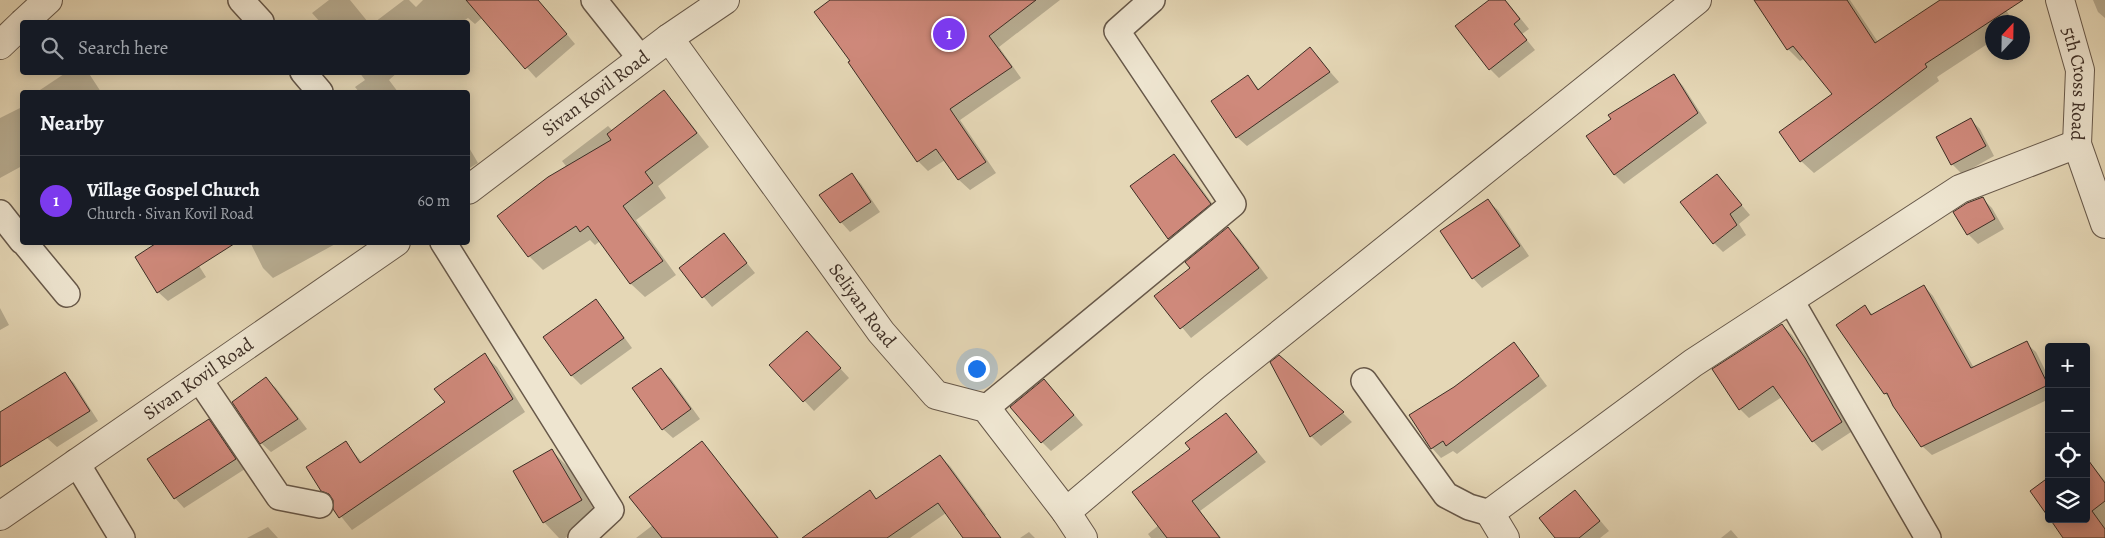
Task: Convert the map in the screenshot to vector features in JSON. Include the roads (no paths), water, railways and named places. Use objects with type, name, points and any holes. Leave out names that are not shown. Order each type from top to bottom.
[{"type":"street","points":[[26,20],[48,0]]},
{"type":"street","name":"Sivan Kovil Road","points":[[470,188],[669,38],[725,0]]},
{"type":"street","points":[[1066,512],[1213,388],[1697,0]]},
{"type":"street","name":"5th Cross Road","points":[[2060,0],[2080,70],[2077,144],[2105,224]]},
{"type":"street","points":[[0,45],[20,26]]},
{"type":"street","name":"Seliyan Road","points":[[669,38],[881,332],[936,394],[986,408]]},
{"type":"street","points":[[1506,538],[1490,513],[1693,363],[1960,188],[2077,144]]},
{"type":"street","name":"Sivan Kovil Road","points":[[0,516],[392,245]]},
{"type":"street","points":[[986,408],[1066,512],[1083,538]]},
{"type":"lane","points":[[241,0],[258,20]]},
{"type":"lane","points":[[594,0],[641,59]]},
{"type":"lane","points":[[986,408],[1232,204],[1117,31],[1152,0]]},
{"type":"lane","points":[[306,75],[318,90]]},
{"type":"lane","points":[[0,213],[20,238]]},
{"type":"lane","points":[[26,245],[67,294]]},
{"type":"lane","points":[[445,245],[611,510],[581,538]]},
{"type":"lane","points":[[1790,300],[1928,538]]},
{"type":"lane","points":[[199,379],[279,497],[320,505]]},
{"type":"lane","points":[[1364,381],[1446,495],[1490,513]]},
{"type":"lane","points":[[76,462],[122,538]]},
{"type":"place","name":"Village Gospel Church","points":[[949,34]]}]
